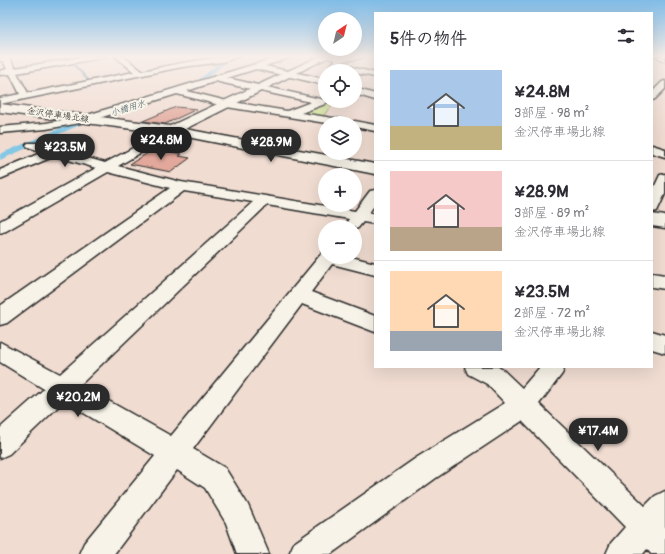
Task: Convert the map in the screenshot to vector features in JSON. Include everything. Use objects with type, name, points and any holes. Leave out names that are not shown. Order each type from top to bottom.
[{"type":"main road","points":[[172,130],[272,82]]},
{"type":"main road","name":"金沢停車場北線","points":[[0,108],[172,130],[374,169]]},
{"type":"main road","points":[[653,220],[665,222]]},
{"type":"street","points":[[18,82],[25,96]]},
{"type":"street","points":[[0,101],[86,82]]},
{"type":"street","points":[[121,82],[147,101]]},
{"type":"street","points":[[191,87],[196,82]]},
{"type":"street","points":[[0,130],[46,126],[86,119],[207,82]]},
{"type":"street","points":[[234,82],[318,100]]},
{"type":"street","points":[[654,102],[665,84]]},
{"type":"street","points":[[177,91],[227,104],[318,119]]},
{"type":"street","points":[[362,93],[374,97]]},
{"type":"street","points":[[289,114],[318,103]]},
{"type":"street","points":[[362,125],[374,128]]},
{"type":"street","points":[[0,133],[12,129]]},
{"type":"street","points":[[0,228],[172,130]]},
{"type":"street","points":[[32,145],[106,167],[181,186],[264,200],[357,220]]},
{"type":"street","points":[[653,149],[665,153]]},
{"type":"street","points":[[0,175],[53,152]]},
{"type":"street","points":[[653,206],[665,178]]},
{"type":"street","points":[[0,317],[181,186]]},
{"type":"street","points":[[362,221],[374,196]]},
{"type":"street","points":[[0,445],[264,200]]},
{"type":"street","points":[[95,554],[328,257],[374,269]]},
{"type":"street","points":[[653,280],[665,282]]},
{"type":"street","points":[[299,295],[374,324]]},
{"type":"street","points":[[653,340],[665,344]]},
{"type":"street","points":[[0,351],[215,478],[238,515],[253,554]]},
{"type":"street","points":[[478,368],[495,377],[523,406],[659,526],[622,554]]},
{"type":"street","points":[[304,554],[426,468],[523,406],[553,368]]},
{"type":"green space","points":[[318,104],[318,108],[330,108],[323,116],[318,116],[318,118],[292,114]]},
{"type":"building","points":[[176,107],[197,109],[165,124],[143,121]]},
{"type":"building","points":[[164,150],[182,154],[179,156],[190,158],[171,172],[130,164],[151,151],[161,153]]},
{"type":"waterway","name":"小橋用水","points":[[0,157],[78,124]]}]
